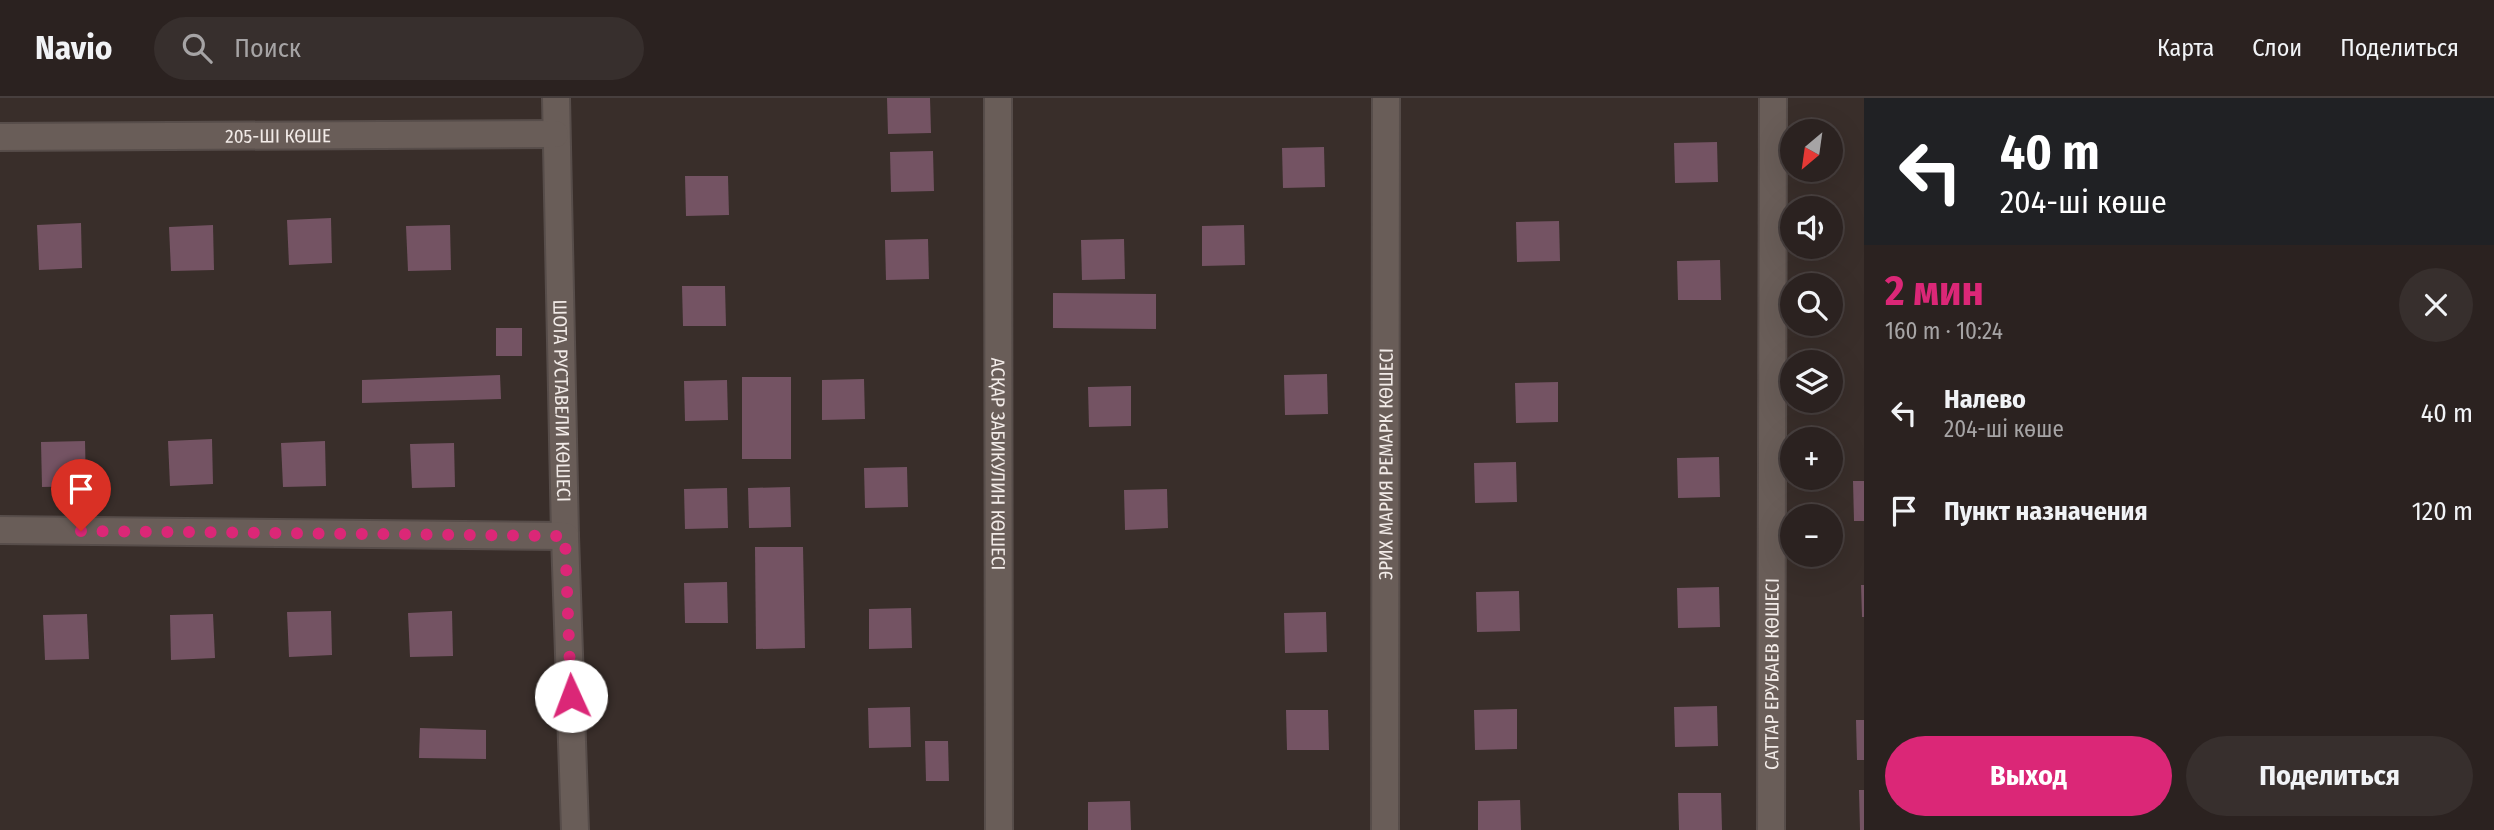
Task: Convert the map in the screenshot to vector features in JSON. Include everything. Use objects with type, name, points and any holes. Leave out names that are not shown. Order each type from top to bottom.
[{"type":"street","name":"ШОТА РУСТАВЕЛИ КӨШЕСІ","points":[[556,98],[565,536],[575,830]]},
{"type":"street","name":"АСҚАР ЗАБИКУЛИН КӨШЕСІ","points":[[998,98],[999,830]]},
{"type":"street","name":"ЭРИХ МАРИЯ РЕМАРК КӨШЕСІ","points":[[1385,830],[1386,98]]},
{"type":"street","name":"САТТАР ЕРУБАЕВ КӨШЕСІ","points":[[1771,830],[1773,98]]},
{"type":"street","name":"205-ШІ КӨШЕ","points":[[0,137],[555,134]]},
{"type":"street","points":[[0,530],[565,536]]},
{"type":"building","points":[[887,98],[930,98],[931,133],[888,134]]},
{"type":"building","points":[[1717,142],[1718,182],[1675,183],[1674,143]]},
{"type":"building","points":[[1324,147],[1325,187],[1283,188],[1282,148]]},
{"type":"building","points":[[933,151],[934,191],[891,192],[890,152]]},
{"type":"building","points":[[685,176],[728,176],[729,215],[686,216]]},
{"type":"building","points":[[331,218],[332,263],[289,265],[287,220]]},
{"type":"building","points":[[1559,221],[1560,261],[1517,262],[1516,222]]},
{"type":"building","points":[[81,223],[82,268],[39,270],[37,225]]},
{"type":"building","points":[[213,225],[214,270],[171,271],[169,227]]},
{"type":"building","points":[[450,225],[451,270],[408,271],[406,226]]},
{"type":"building","points":[[1244,225],[1245,265],[1202,266],[1202,226]]},
{"type":"building","points":[[928,239],[929,279],[886,280],[885,240]]},
{"type":"building","points":[[1124,239],[1125,279],[1082,280],[1081,240]]},
{"type":"building","points":[[1720,260],[1721,300],[1678,300],[1677,261]]},
{"type":"building","points":[[682,286],[725,286],[726,326],[683,326]]},
{"type":"building","points":[[1053,293],[1156,294],[1156,329],[1053,328]]},
{"type":"building","points":[[496,328],[522,328],[522,356],[496,356]]},
{"type":"building","points":[[1327,374],[1328,414],[1285,415],[1284,375]]},
{"type":"building","points":[[500,375],[501,399],[362,403],[362,380]]},
{"type":"building","points":[[742,377],[791,377],[791,459],[742,459]]},
{"type":"building","points":[[864,379],[865,419],[822,420],[822,380]]},
{"type":"building","points":[[727,380],[728,420],[685,421],[684,381]]},
{"type":"building","points":[[1558,382],[1558,422],[1516,423],[1515,383]]},
{"type":"building","points":[[1131,386],[1131,426],[1089,427],[1088,387]]},
{"type":"building","points":[[212,439],[213,484],[170,486],[168,441]]},
{"type":"building","points":[[85,441],[86,486],[42,487],[41,442]]},
{"type":"building","points":[[325,441],[326,486],[283,487],[281,443]]},
{"type":"building","points":[[454,443],[455,487],[412,488],[410,444]]},
{"type":"building","points":[[1719,457],[1720,497],[1678,498],[1677,458]]},
{"type":"building","points":[[1516,462],[1517,502],[1475,503],[1474,463]]},
{"type":"building","points":[[907,467],[908,507],[865,508],[864,468]]},
{"type":"building","points":[[1853,481],[1864,481],[1864,521],[1854,521]]},
{"type":"building","points":[[790,487],[791,527],[749,528],[748,488]]},
{"type":"building","points":[[727,488],[728,528],[685,529],[684,489]]},
{"type":"building","points":[[1167,489],[1168,528],[1125,530],[1124,490]]},
{"type":"building","points":[[755,547],[803,547],[805,648],[756,649]]},
{"type":"building","points":[[727,582],[728,623],[685,623],[684,583]]},
{"type":"building","points":[[1861,585],[1864,585],[1864,617],[1862,617]]},
{"type":"building","points":[[1719,587],[1720,627],[1678,628],[1677,588]]},
{"type":"building","points":[[1519,591],[1520,631],[1477,632],[1476,592]]},
{"type":"building","points":[[911,608],[912,648],[869,649],[869,609]]},
{"type":"building","points":[[331,611],[332,655],[289,657],[287,612]]},
{"type":"building","points":[[452,611],[453,656],[410,657],[408,613]]},
{"type":"building","points":[[1326,612],[1327,652],[1285,653],[1284,613]]},
{"type":"building","points":[[87,614],[89,659],[45,660],[43,615]]},
{"type":"building","points":[[213,614],[215,658],[171,660],[170,615]]},
{"type":"building","points":[[1717,706],[1718,746],[1675,747],[1674,707]]},
{"type":"building","points":[[910,707],[911,747],[869,748],[868,708]]},
{"type":"building","points":[[1517,709],[1517,749],[1475,750],[1474,710]]},
{"type":"building","points":[[1286,710],[1328,710],[1329,750],[1287,750]]},
{"type":"building","points":[[1856,720],[1864,720],[1864,760],[1857,760]]},
{"type":"building","points":[[420,728],[486,730],[486,759],[419,758]]},
{"type":"building","points":[[925,741],[948,741],[949,781],[926,781]]},
{"type":"building","points":[[1859,790],[1864,790],[1864,830],[1860,830]]},
{"type":"building","points":[[1678,793],[1721,793],[1722,830],[1679,830]]},
{"type":"building","points":[[1520,800],[1521,830],[1478,830],[1478,801]]},
{"type":"building","points":[[1130,801],[1131,830],[1088,830],[1088,802]]},
{"type":"route","points":[[81,531],[565,536],[571,696]]}]
